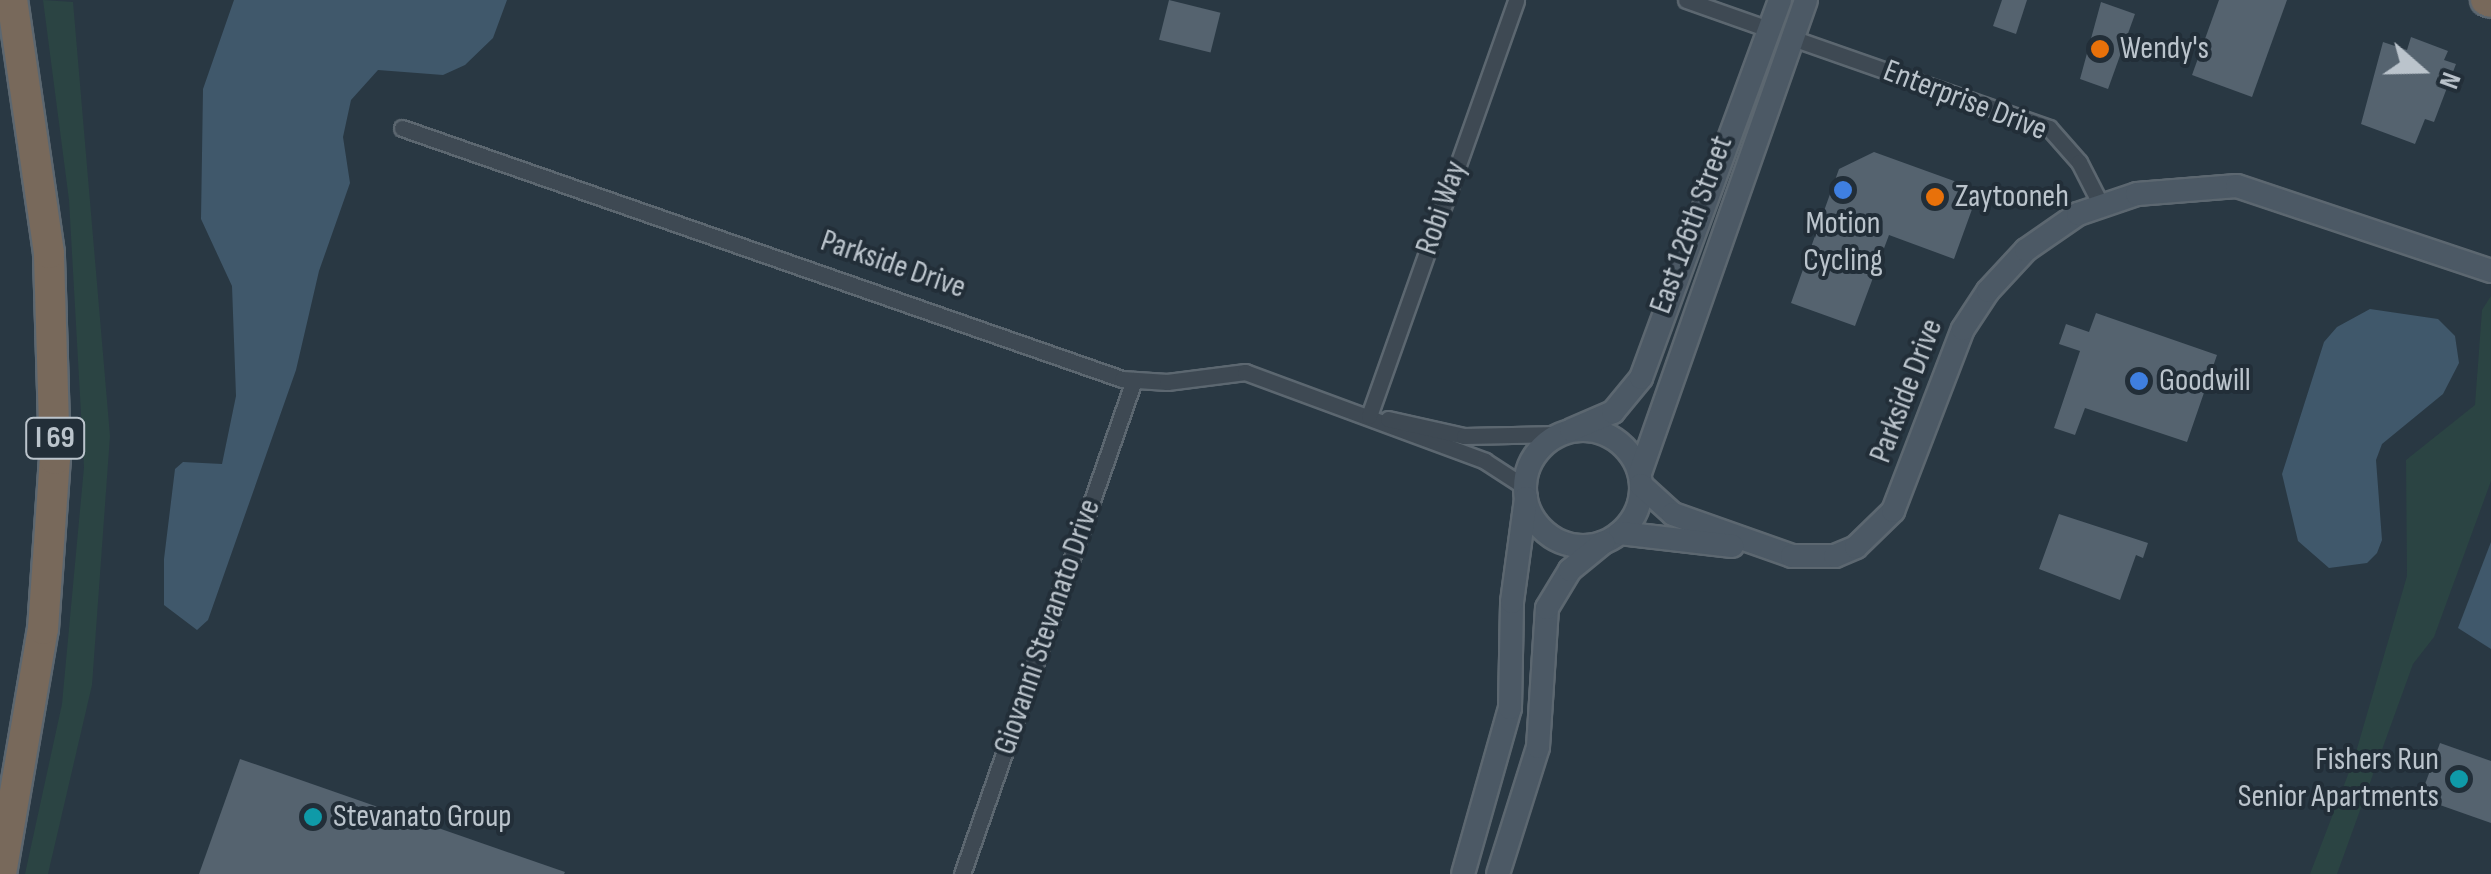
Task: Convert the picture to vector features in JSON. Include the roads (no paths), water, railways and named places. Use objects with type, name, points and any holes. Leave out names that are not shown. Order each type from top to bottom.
[{"type":"highway","name":"I 69","points":[[1,874],[39,662],[55,459],[49,253],[12,0]]},
{"type":"main road","name":"East 126th Street","points":[[1566,432],[1613,412],[1641,378],[1780,0]]},
{"type":"main road","name":"East 126th Street","points":[[1641,479],[1806,0]]},
{"type":"main road","name":"Parkside Drive","points":[[1611,538],[1835,556],[1878,531],[1905,487],[1963,329],[1988,290],[2026,250],[2100,205],[2138,194],[2237,186],[2491,271]]},
{"type":"main road","points":[[1463,874],[1504,742],[1525,492],[1534,455],[1566,432],[1597,431],[1620,442],[1641,479],[1636,512],[1611,538],[1570,570],[1547,608],[1538,747],[1498,874]]},
{"type":"main road","name":"Parkside Drive","points":[[1641,479],[1673,514],[1776,551]]},
{"type":"main road","points":[[1525,492],[1535,522],[1554,538],[1578,546],[1611,538]]},
{"type":"street","name":"Robi Way","points":[[1369,416],[1516,0]]},
{"type":"street","points":[[1686,0],[1771,30]]},
{"type":"street","name":"Enterprise Drive","points":[[1795,39],[2049,128],[2079,162],[2100,205]]},
{"type":"street","name":"Parkside Drive","points":[[402,128],[1134,380],[1245,372],[1485,461],[1525,492]]},
{"type":"street","name":"Giovanni Stevanato Drive","points":[[962,874],[1134,380]]},
{"type":"street","name":"Parkside Drive","points":[[1369,416],[1464,436],[1566,432]]},
{"type":"water","points":[[234,0],[507,0],[493,38],[465,65],[443,75],[378,70],[351,100],[343,137],[350,183],[319,271],[296,370],[208,620],[197,630],[164,605],[164,559],[175,469],[183,462],[222,464],[236,396],[232,286],[201,219],[203,89]]},
{"type":"water","points":[[2370,309],[2438,319],[2455,336],[2459,363],[2443,394],[2382,444],[2376,460],[2382,540],[2377,553],[2367,563],[2329,568],[2298,541],[2282,474],[2324,342],[2337,327]]},
{"type":"water","points":[[2491,542],[2491,649],[2458,628]]},
{"type":"place","name":"Wendy's","points":[[2100,49]]},
{"type":"place","name":"Motion Cycling","points":[[1843,190]]},
{"type":"place","name":"Zaytooneh","points":[[1935,197]]},
{"type":"place","name":"Goodwill","points":[[2139,381]]},
{"type":"place","name":"Fishers Run Senior Apartments","points":[[2459,779]]},
{"type":"place","name":"Stevanato Group","points":[[313,817]]}]
